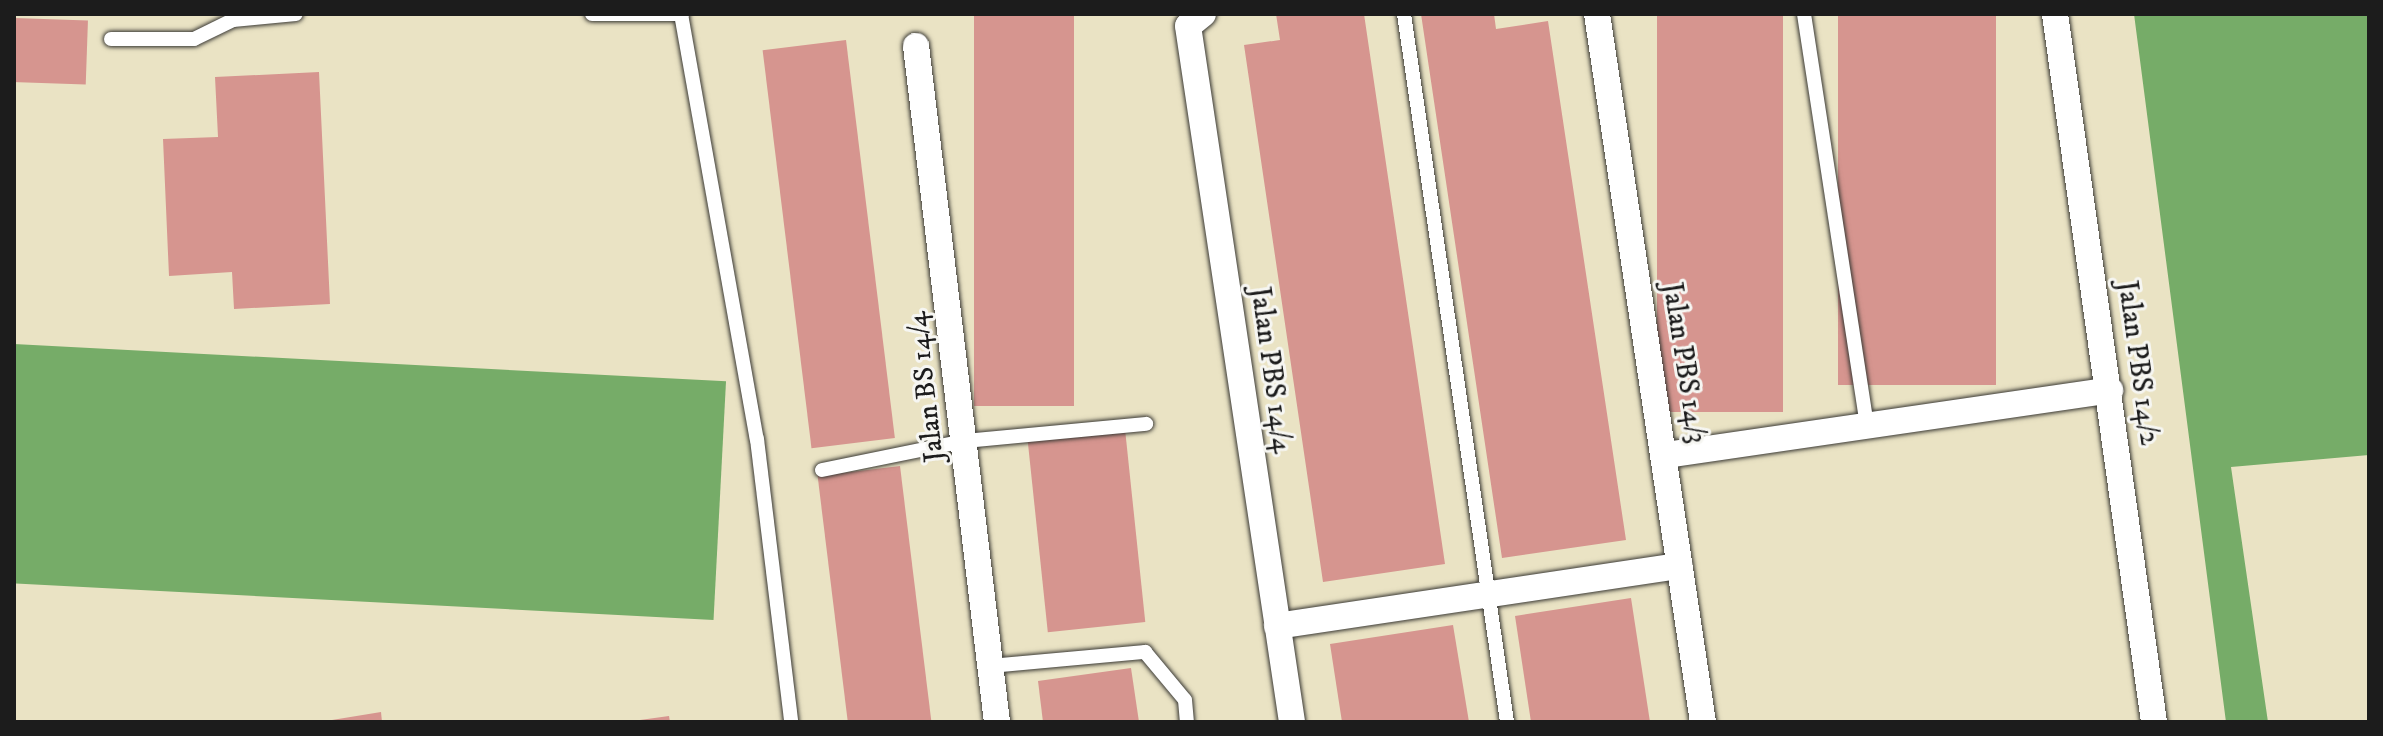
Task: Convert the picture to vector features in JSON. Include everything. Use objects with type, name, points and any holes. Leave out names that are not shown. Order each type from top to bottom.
[{"type":"street","name":"Jalan PBS 14/3","points":[[1597,14],[1666,455],[1703,722]]},
{"type":"street","name":"Jalan PBS 14/2","points":[[2055,14],[2110,390],[2154,722]]},
{"type":"street","name":"Jalan PBS 14/4","points":[[1196,20],[1292,722]]},
{"type":"street","name":"Jalan BS 14/4","points":[[916,46],[997,722]]},
{"type":"street","points":[[1666,455],[2110,390]]},
{"type":"street","points":[[1277,626],[1680,566]]},
{"type":"lane","points":[[111,39],[194,39],[233,20],[296,14]]},
{"type":"lane","points":[[592,14],[682,14],[757,439],[791,722]]},
{"type":"lane","points":[[1404,14],[1507,722]]},
{"type":"lane","points":[[1804,14],[1867,426]]},
{"type":"lane","points":[[822,470],[965,441],[1146,424]]},
{"type":"lane","points":[[990,666],[1145,652],[1185,700],[1187,722]]},
{"type":"green space","points":[[2134,14],[2369,14],[2369,455],[2231,467],[2268,722],[2226,722]]},
{"type":"green space","points":[[14,344],[726,381],[714,620],[14,583]]},
{"type":"building","points":[[974,14],[1074,14],[1074,406],[974,406]]},
{"type":"building","points":[[1276,14],[1364,14],[1445,564],[1323,582],[1244,45],[1280,40]]},
{"type":"building","points":[[1421,14],[1494,14],[1496,29],[1548,21],[1626,540],[1502,558]]},
{"type":"building","points":[[1657,14],[1783,14],[1783,412],[1657,412]]},
{"type":"building","points":[[1838,14],[1996,14],[1996,385],[1838,385]]},
{"type":"building","points":[[14,18],[88,21],[86,85],[14,82]]},
{"type":"building","points":[[846,40],[895,438],[811,448],[763,50]]},
{"type":"building","points":[[319,72],[330,304],[234,309],[232,272],[169,276],[163,139],[218,137],[215,77]]},
{"type":"building","points":[[1125,429],[1145,622],[1048,632],[1028,439]]},
{"type":"building","points":[[900,466],[931,722],[848,722],[818,476]]},
{"type":"building","points":[[1631,598],[1650,722],[1531,722],[1515,616]]},
{"type":"building","points":[[1453,625],[1469,722],[1342,722],[1330,644]]},
{"type":"building","points":[[1131,668],[1139,722],[1043,722],[1038,681]]},
{"type":"building","points":[[381,712],[382,722],[332,722],[332,720]]},
{"type":"building","points":[[669,716],[670,722],[640,722],[640,720]]}]
